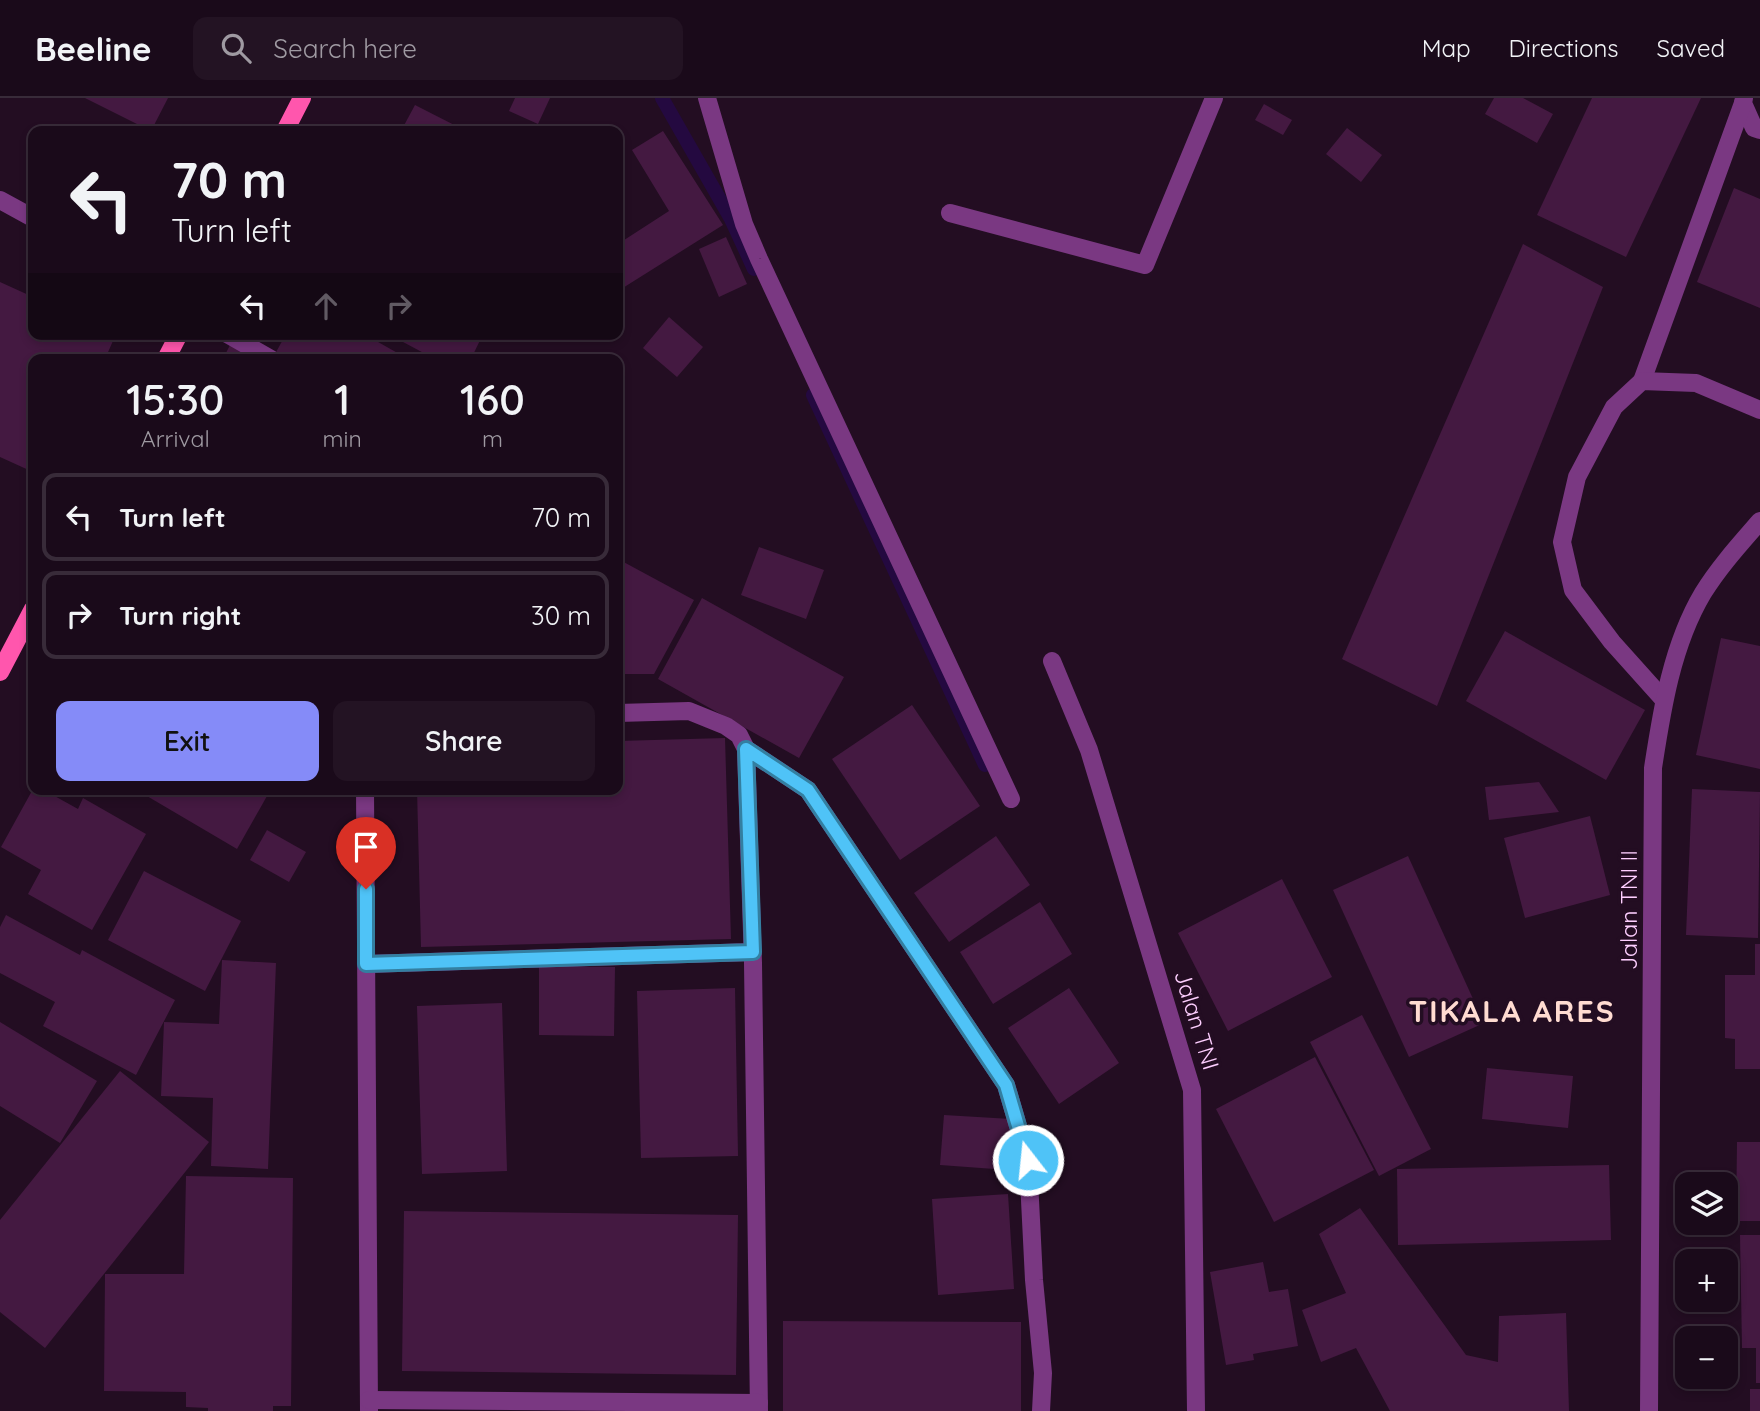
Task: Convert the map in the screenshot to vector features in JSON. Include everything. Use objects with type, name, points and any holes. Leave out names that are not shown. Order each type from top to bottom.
[{"type":"main road","points":[[288,126],[302,98]]},
{"type":"main road","points":[[0,672],[28,619]]},
{"type":"street","points":[[707,98],[744,224],[758,259],[1011,799]]},
{"type":"street","points":[[950,213],[1145,265],[1214,98]]},
{"type":"street","points":[[1744,100],[1754,128],[1760,130]]},
{"type":"street","points":[[1664,700],[1612,642],[1573,590],[1563,542],[1577,477],[1614,407],[1642,381],[1744,100]]},
{"type":"street","points":[[0,200],[28,215]]},
{"type":"street","points":[[238,340],[262,354]]},
{"type":"street","points":[[1642,381],[1696,383],[1760,410]]},
{"type":"street","name":"Jalan TNI II","points":[[1648,1411],[1653,768],[1664,700],[1683,637],[1703,593],[1760,521]]},
{"type":"street","name":"Jalan TNI","points":[[1052,661],[1089,750],[1192,1090],[1196,1411]]},
{"type":"street","points":[[365,795],[369,1405],[759,1407],[753,952],[746,749],[739,735],[726,726],[689,710],[623,713]]},
{"type":"street","points":[[746,749],[808,790],[1006,1085],[1028,1160],[1034,1280],[1043,1373],[1041,1411]]},
{"type":"street","points":[[366,964],[753,952]]},
{"type":"building","points":[[85,98],[168,98],[154,126],[141,126]]},
{"type":"building","points":[[515,98],[550,98],[538,124],[509,111]]},
{"type":"building","points":[[1494,98],[1523,98],[1553,114],[1537,143],[1485,114]]},
{"type":"building","points":[[1592,98],[1701,98],[1626,257],[1537,215]]},
{"type":"building","points":[[1264,104],[1292,120],[1283,135],[1255,120]]},
{"type":"building","points":[[415,105],[456,126],[404,126]]},
{"type":"building","points":[[1347,128],[1382,155],[1361,182],[1326,154]]},
{"type":"building","points":[[663,131],[723,225],[623,288],[623,241],[669,211],[632,150]]},
{"type":"building","points":[[1734,188],[1760,199],[1760,308],[1697,282]]},
{"type":"building","points":[[726,237],[747,284],[719,297],[699,249]]},
{"type":"building","points":[[1523,244],[1603,287],[1437,706],[1342,659]]},
{"type":"building","points":[[0,282],[28,295],[28,340],[113,340],[107,354],[28,354],[28,470],[0,457]]},
{"type":"building","points":[[669,317],[703,347],[677,377],[643,348]]},
{"type":"building","points":[[283,340],[375,340],[399,354],[275,354]]},
{"type":"building","points":[[399,340],[480,340],[473,354],[426,354]]},
{"type":"building","points":[[230,345],[247,354],[226,354]]},
{"type":"building","points":[[759,547],[824,570],[806,619],[741,595]]},
{"type":"building","points":[[623,562],[694,600],[654,674],[623,674]]},
{"type":"building","points":[[702,598],[844,677],[799,758],[658,679]]},
{"type":"building","points":[[1505,631],[1645,710],[1606,780],[1466,701]]},
{"type":"building","points":[[1721,638],[1760,646],[1760,769],[1696,755]]},
{"type":"building","points":[[912,705],[980,806],[900,860],[832,759]]},
{"type":"building","points":[[725,738],[731,939],[421,947],[417,795],[623,795],[623,741]]},
{"type":"building","points":[[1539,782],[1559,812],[1489,820],[1485,787]]},
{"type":"building","points":[[1692,789],[1760,792],[1758,938],[1686,935]]},
{"type":"building","points":[[30,795],[53,795],[78,809],[83,798],[146,834],[92,930],[28,894],[41,870],[1,847]]},
{"type":"building","points":[[145,795],[268,795],[237,849]]},
{"type":"building","points":[[1590,816],[1610,895],[1525,918],[1504,838]]},
{"type":"building","points":[[267,830],[306,852],[289,882],[250,860]]},
{"type":"building","points":[[996,836],[1030,885],[949,942],[914,893]]},
{"type":"building","points":[[1408,856],[1484,1023],[1409,1057],[1333,890]]},
{"type":"building","points":[[144,871],[241,921],[205,991],[108,940]]},
{"type":"building","points":[[1282,879],[1332,977],[1228,1031],[1178,933]]},
{"type":"building","points":[[1040,902],[1072,954],[993,1004],[960,952]]},
{"type":"building","points":[[6,915],[80,955],[82,950],[175,1000],[136,1075],[43,1026],[55,1002],[0,973],[0,927]]},
{"type":"building","points":[[1755,944],[1760,944],[1760,1069],[1735,1069],[1735,1039],[1725,1038],[1725,975],[1755,975]]},
{"type":"building","points":[[222,960],[276,963],[268,1169],[211,1166],[213,1098],[161,1096],[164,1022],[219,1024]]},
{"type":"building","points":[[539,966],[615,967],[614,1036],[539,1035]]},
{"type":"building","points":[[735,988],[738,1156],[641,1158],[637,991]]},
{"type":"building","points":[[1069,988],[1119,1063],[1059,1104],[1008,1028]]},
{"type":"building","points":[[502,1003],[507,1171],[422,1174],[417,1006]]},
{"type":"building","points":[[1362,1015],[1431,1149],[1379,1176],[1310,1042]]},
{"type":"building","points":[[0,1022],[97,1081],[60,1143],[0,1106]]},
{"type":"building","points":[[1315,1057],[1374,1170],[1274,1222],[1216,1109]]},
{"type":"building","points":[[1487,1068],[1573,1076],[1568,1128],[1482,1119]]},
{"type":"building","points":[[120,1071],[209,1142],[45,1348],[0,1312],[0,1220]]},
{"type":"building","points":[[944,1115],[1011,1119],[1008,1170],[940,1165]]},
{"type":"building","points":[[1737,1142],[1760,1142],[1760,1221],[1738,1221]]},
{"type":"building","points":[[1609,1165],[1611,1240],[1398,1245],[1397,1169]]},
{"type":"building","points":[[186,1176],[293,1178],[291,1406],[273,1406],[273,1411],[208,1411],[208,1408],[186,1407],[186,1392],[104,1391],[105,1274],[184,1274]]},
{"type":"building","points":[[1008,1194],[1014,1289],[938,1295],[932,1199]]},
{"type":"building","points":[[1360,1208],[1466,1355],[1498,1362],[1499,1316],[1566,1313],[1569,1411],[1390,1411],[1356,1348],[1321,1362],[1302,1310],[1346,1293],[1319,1234]]},
{"type":"building","points":[[404,1211],[738,1215],[736,1375],[402,1371]]},
{"type":"building","points":[[1740,1235],[1760,1235],[1760,1383],[1756,1383],[1756,1348],[1742,1348]]},
{"type":"building","points":[[1263,1262],[1269,1292],[1288,1289],[1298,1346],[1253,1354],[1254,1360],[1226,1365],[1210,1272]]},
{"type":"building","points":[[783,1321],[1021,1322],[1021,1411],[783,1411]]},
{"type":"building","points":[[1750,1389],[1760,1389],[1760,1411],[1750,1411]]},
{"type":"waterway","points":[[662,98],[731,219],[754,269]]},
{"type":"waterway","points":[[813,395],[985,765]]},
{"type":"district","name":"TIKALA ARES","points":[[1512,1011]]},
{"type":"route","points":[[366,889],[366,964],[753,952],[746,749],[808,790],[1006,1085],[1028,1160]]}]
